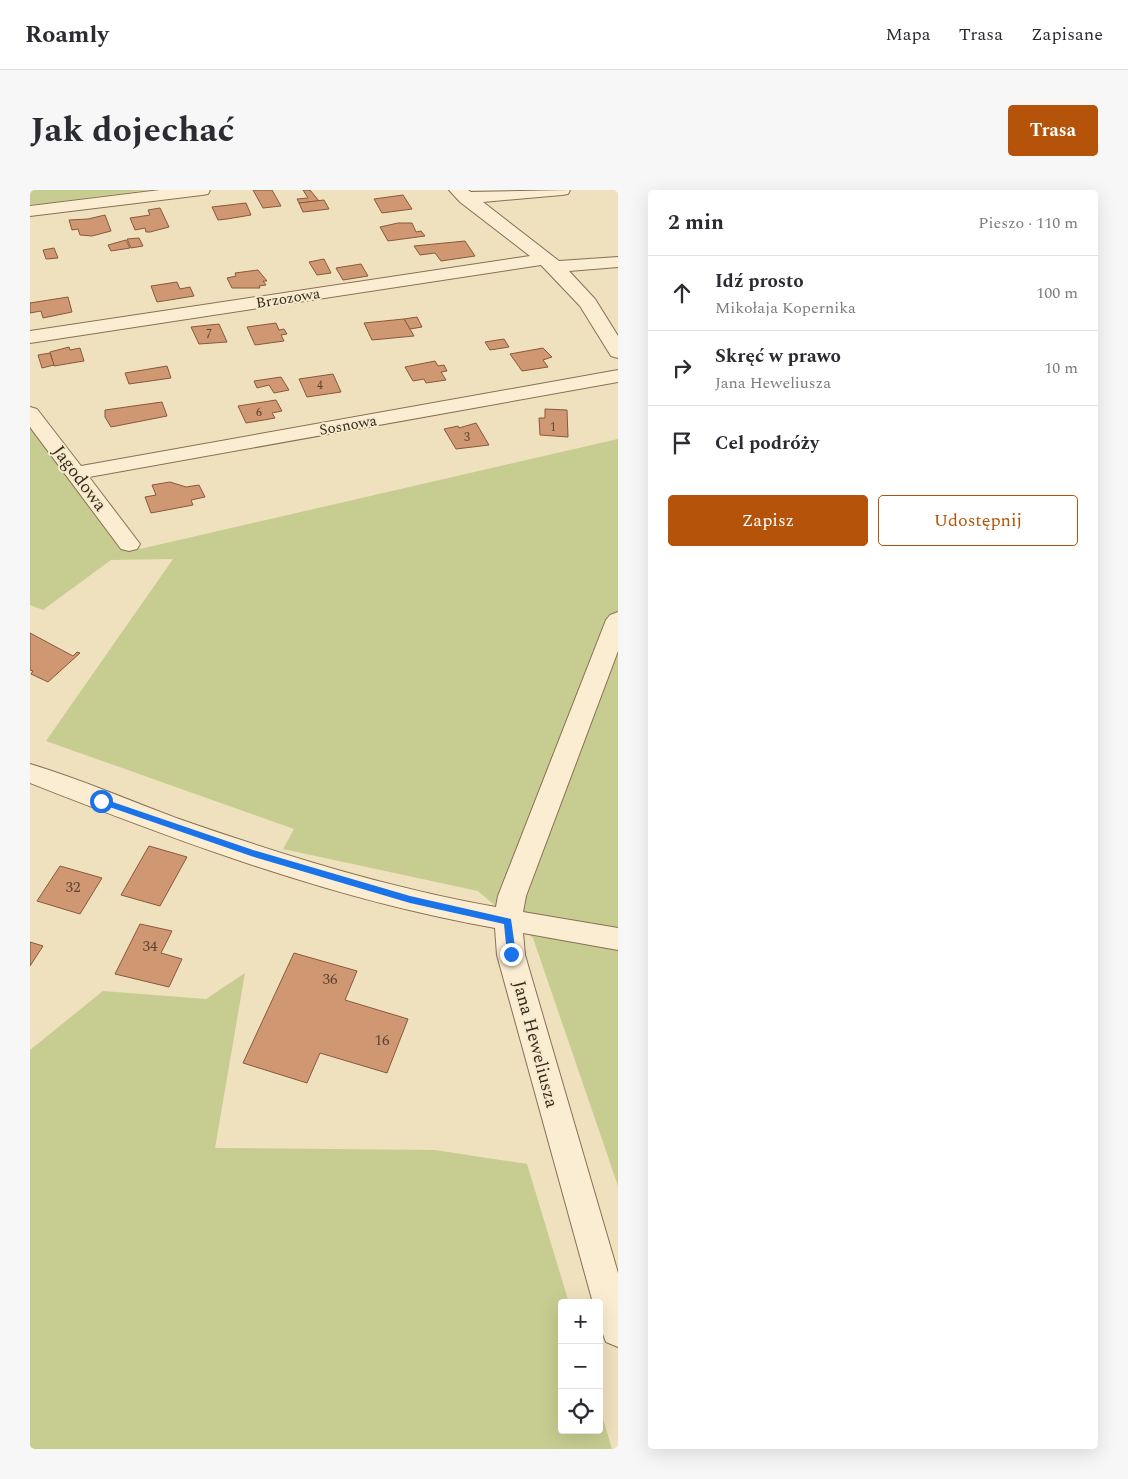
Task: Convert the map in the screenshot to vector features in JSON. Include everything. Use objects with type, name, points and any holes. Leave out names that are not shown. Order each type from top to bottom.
[{"type":"street","points":[[30,211],[202,190]]},
{"type":"street","points":[[461,194],[562,190]]},
{"type":"street","points":[[461,194],[550,263],[588,302],[618,352]]},
{"type":"street","name":"Brzozowa","points":[[30,337],[550,263],[618,262]]},
{"type":"street","name":"Sosnowa","points":[[77,473],[618,376]]},
{"type":"street","name":"Jagodowa","points":[[30,413],[129,544]]},
{"type":"street","name":"Jana Heweliusza","points":[[618,620],[512,896],[508,921],[511,954],[618,1331]]},
{"type":"street","points":[[30,773],[101,801],[251,853],[410,900],[508,921],[618,939]]},
{"type":"green space","points":[[30,190],[149,190],[30,205]]},
{"type":"green space","points":[[30,427],[140,549],[618,439],[618,1186],[533,938],[478,891],[283,849],[294,829],[46,741],[173,559],[111,560],[43,610],[30,605]]},
{"type":"green space","points":[[245,973],[215,1148],[435,1150],[527,1164],[568,1299],[558,1299],[558,1434],[603,1434],[603,1419],[612,1449],[30,1449],[30,1050],[103,991],[206,999]]},
{"type":"building","points":[[253,190],[272,190],[281,206],[263,208]]},
{"type":"building","points":[[303,190],[310,190],[319,201],[299,203],[297,199],[308,198]]},
{"type":"building","points":[[403,195],[412,209],[382,213],[374,199]]},
{"type":"building","points":[[324,200],[329,209],[303,212],[299,203]]},
{"type":"building","points":[[246,203],[251,215],[227,219],[218,220],[212,207]]},
{"type":"building","points":[[160,208],[169,227],[150,232],[146,232],[145,228],[135,230],[130,218],[150,215],[148,210]]},
{"type":"building","points":[[105,215],[111,231],[92,236],[80,235],[78,229],[72,230],[69,220],[88,219]]},
{"type":"building","points":[[398,223],[412,223],[416,232],[421,231],[425,236],[388,241],[380,227]]},
{"type":"building","points":[[139,238],[143,246],[131,248],[127,239]]},
{"type":"building","points":[[126,240],[130,248],[111,251],[108,245]]},
{"type":"building","points":[[465,241],[475,256],[441,261],[435,253],[420,255],[414,246]]},
{"type":"building","points":[[54,248],[58,258],[46,259],[43,250]]},
{"type":"building","points":[[324,259],[331,273],[317,275],[309,262]]},
{"type":"building","points":[[361,264],[368,276],[343,280],[336,268]]},
{"type":"building","points":[[258,270],[267,281],[263,281],[266,285],[259,286],[260,288],[232,288],[227,278],[236,276],[235,273]]},
{"type":"building","points":[[177,282],[180,289],[190,287],[194,296],[157,302],[151,286]]},
{"type":"building","points":[[68,297],[72,312],[43,318],[41,311],[30,313],[30,303]]},
{"type":"building","points":[[417,317],[422,327],[410,329],[404,319]]},
{"type":"building","points":[[404,319],[414,336],[372,340],[364,323]]},
{"type":"building","points":[[276,323],[279,330],[284,329],[287,334],[281,335],[284,341],[255,345],[247,327]]},
{"type":"building","points":[[219,324],[227,342],[199,344],[191,327]]},
{"type":"building","points":[[504,339],[509,347],[490,350],[485,342]]},
{"type":"building","points":[[69,347],[70,350],[80,348],[84,361],[54,366],[50,352]]},
{"type":"building","points":[[543,348],[552,357],[543,360],[548,367],[522,371],[510,354]]},
{"type":"building","points":[[50,353],[54,365],[42,368],[38,355]]},
{"type":"building","points":[[435,361],[438,366],[444,365],[447,371],[441,372],[446,380],[426,383],[424,379],[413,381],[405,367]]},
{"type":"building","points":[[167,366],[171,378],[129,384],[125,373]]},
{"type":"building","points":[[333,374],[341,392],[307,397],[299,379]]},
{"type":"building","points":[[281,377],[289,390],[274,393],[269,385],[257,388],[254,381]]},
{"type":"building","points":[[276,400],[282,411],[272,413],[275,418],[246,423],[238,406]]},
{"type":"building","points":[[162,402],[167,416],[111,427],[105,417],[105,410]]},
{"type":"building","points":[[545,409],[567,410],[568,437],[540,435],[539,418],[545,418]]},
{"type":"building","points":[[476,423],[489,445],[456,449],[444,429],[458,426],[459,428]]},
{"type":"building","points":[[170,482],[186,487],[199,485],[205,497],[191,500],[193,505],[151,513],[145,497],[156,495],[152,485]]},
{"type":"building","points":[[30,633],[73,656],[77,652],[80,653],[48,682],[31,674],[33,671],[30,670]]},
{"type":"building","points":[[149,846],[187,857],[160,906],[121,895]]},
{"type":"building","points":[[60,866],[102,878],[80,914],[37,901]]},
{"type":"building","points":[[140,924],[172,931],[161,953],[182,959],[169,987],[115,974]]},
{"type":"building","points":[[30,942],[43,946],[30,966]]},
{"type":"building","points":[[294,953],[357,971],[345,1000],[408,1019],[387,1073],[320,1053],[307,1083],[243,1063]]},
{"type":"route","points":[[101,801],[251,853],[410,900],[508,921],[511,954]]}]
